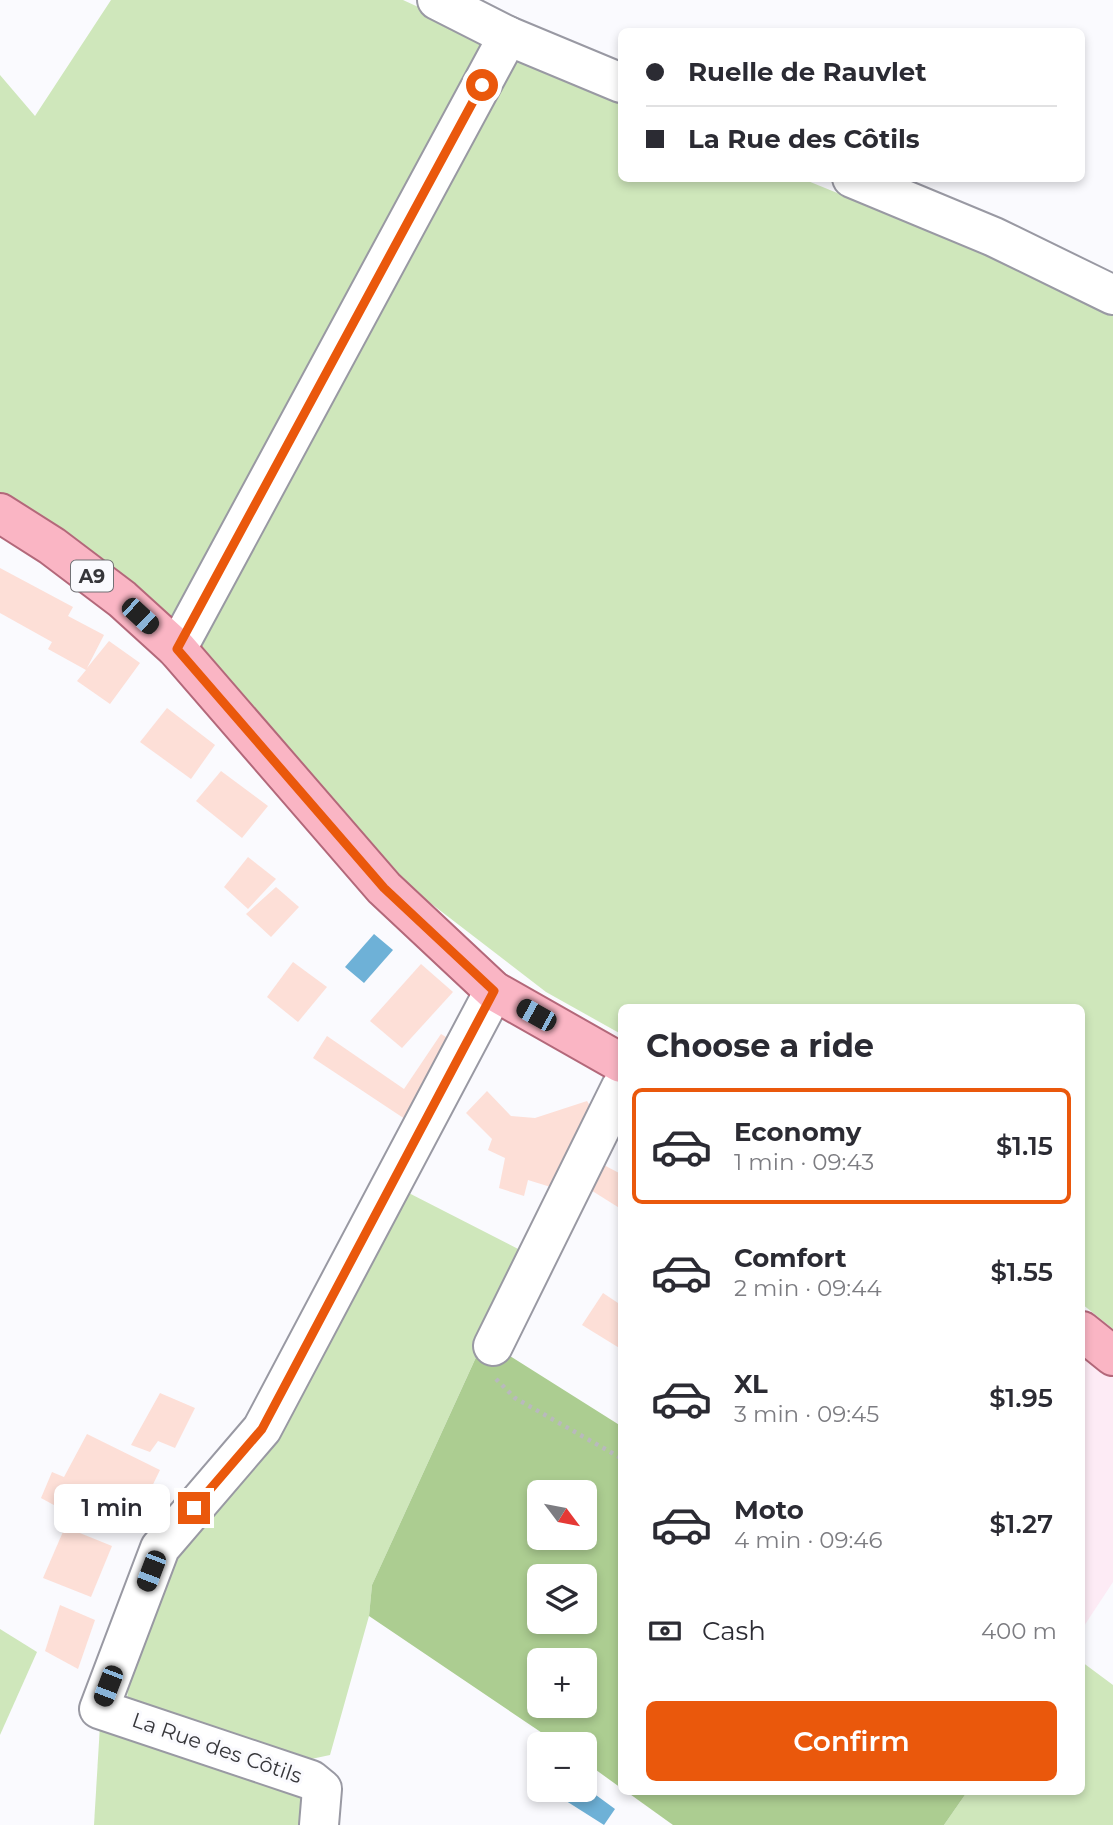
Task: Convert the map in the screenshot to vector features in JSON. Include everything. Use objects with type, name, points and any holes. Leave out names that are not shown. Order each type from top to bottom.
[{"type":"main road","name":"A9","points":[[0,513],[122,599],[177,649],[384,888],[494,991],[618,1061]]},
{"type":"main road","points":[[1085,1333],[1113,1356]]},
{"type":"street","points":[[437,0],[508,36],[618,82]]},
{"type":"street","points":[[177,649],[508,36]]},
{"type":"street","points":[[862,182],[994,237],[1113,295]]},
{"type":"street","name":"La Rue des Côtils","points":[[319,1825],[322,1789],[311,1780],[99,1709],[160,1548],[262,1429],[494,991]]},
{"type":"street","points":[[493,1346],[618,1093]]},
{"type":"path","points":[[493,1346],[492,1362],[497,1382],[515,1398],[618,1456]]},
{"type":"shaded area","points":[[1085,1354],[1113,1377],[1113,1582],[1085,1624]]},
{"type":"green space","points":[[111,0],[403,0],[618,99],[618,182],[810,182],[1031,272],[1113,314],[1113,1329],[1085,1306],[1085,1004],[618,1004],[618,1032],[546,992],[416,892],[352,823],[42,519],[0,494],[0,75],[35,116]]},
{"type":"green space","points":[[399,1188],[524,1252],[372,1585],[369,1616],[330,1755],[302,1761],[127,1708],[128,1681],[183,1533]]},
{"type":"green space","points":[[483,1342],[499,1349],[618,1424],[618,1786],[597,1771],[597,1732],[541,1732],[369,1616],[372,1585]]},
{"type":"green space","points":[[0,1629],[37,1652],[0,1735]]},
{"type":"green space","points":[[1085,1664],[1113,1685],[1113,1825],[944,1825],[965,1795],[1085,1795]]},
{"type":"green space","points":[[100,1725],[311,1799],[309,1825],[94,1825]]},
{"type":"green space","points":[[631,1795],[965,1795],[944,1825],[673,1825]]},
{"type":"water","points":[[374,934],[393,950],[364,983],[345,967]]},
{"type":"water","points":[[597,1796],[615,1809],[604,1825],[568,1802],[597,1802]]},
{"type":"building","points":[[0,568],[73,607],[68,616],[104,635],[87,668],[109,641],[140,663],[110,704],[77,681],[86,670],[48,649],[52,642],[0,613]]},
{"type":"building","points":[[167,708],[215,745],[191,779],[140,742]]},
{"type":"building","points":[[221,771],[268,806],[242,838],[196,801]]},
{"type":"building","points":[[248,857],[276,879],[248,909],[224,887]]},
{"type":"building","points":[[276,887],[299,907],[271,937],[246,914]]},
{"type":"building","points":[[293,962],[327,987],[298,1022],[267,997]]},
{"type":"building","points":[[421,964],[453,992],[402,1048],[370,1021]]},
{"type":"building","points":[[441,1034],[458,1044],[414,1125],[313,1058],[327,1036],[404,1089]]},
{"type":"building","points":[[487,1091],[511,1116],[535,1118],[587,1101],[596,1115],[557,1189],[528,1180],[524,1196],[499,1188],[505,1158],[488,1150],[492,1139],[466,1113]]},
{"type":"building","points":[[600,1163],[618,1172],[618,1207],[586,1187]]},
{"type":"building","points":[[603,1293],[618,1303],[618,1347],[582,1325]]},
{"type":"building","points":[[160,1393],[195,1408],[175,1448],[158,1441],[150,1452],[131,1445]]},
{"type":"building","points":[[87,1434],[160,1470],[140,1511],[104,1490],[85,1522],[41,1498],[52,1472],[64,1477]]},
{"type":"building","points":[[65,1527],[112,1546],[91,1597],[43,1578]]},
{"type":"building","points":[[60,1605],[95,1620],[78,1669],[45,1651]]},
{"type":"route","points":[[194,1508],[262,1429],[494,991],[384,888],[177,649],[482,85]]}]
